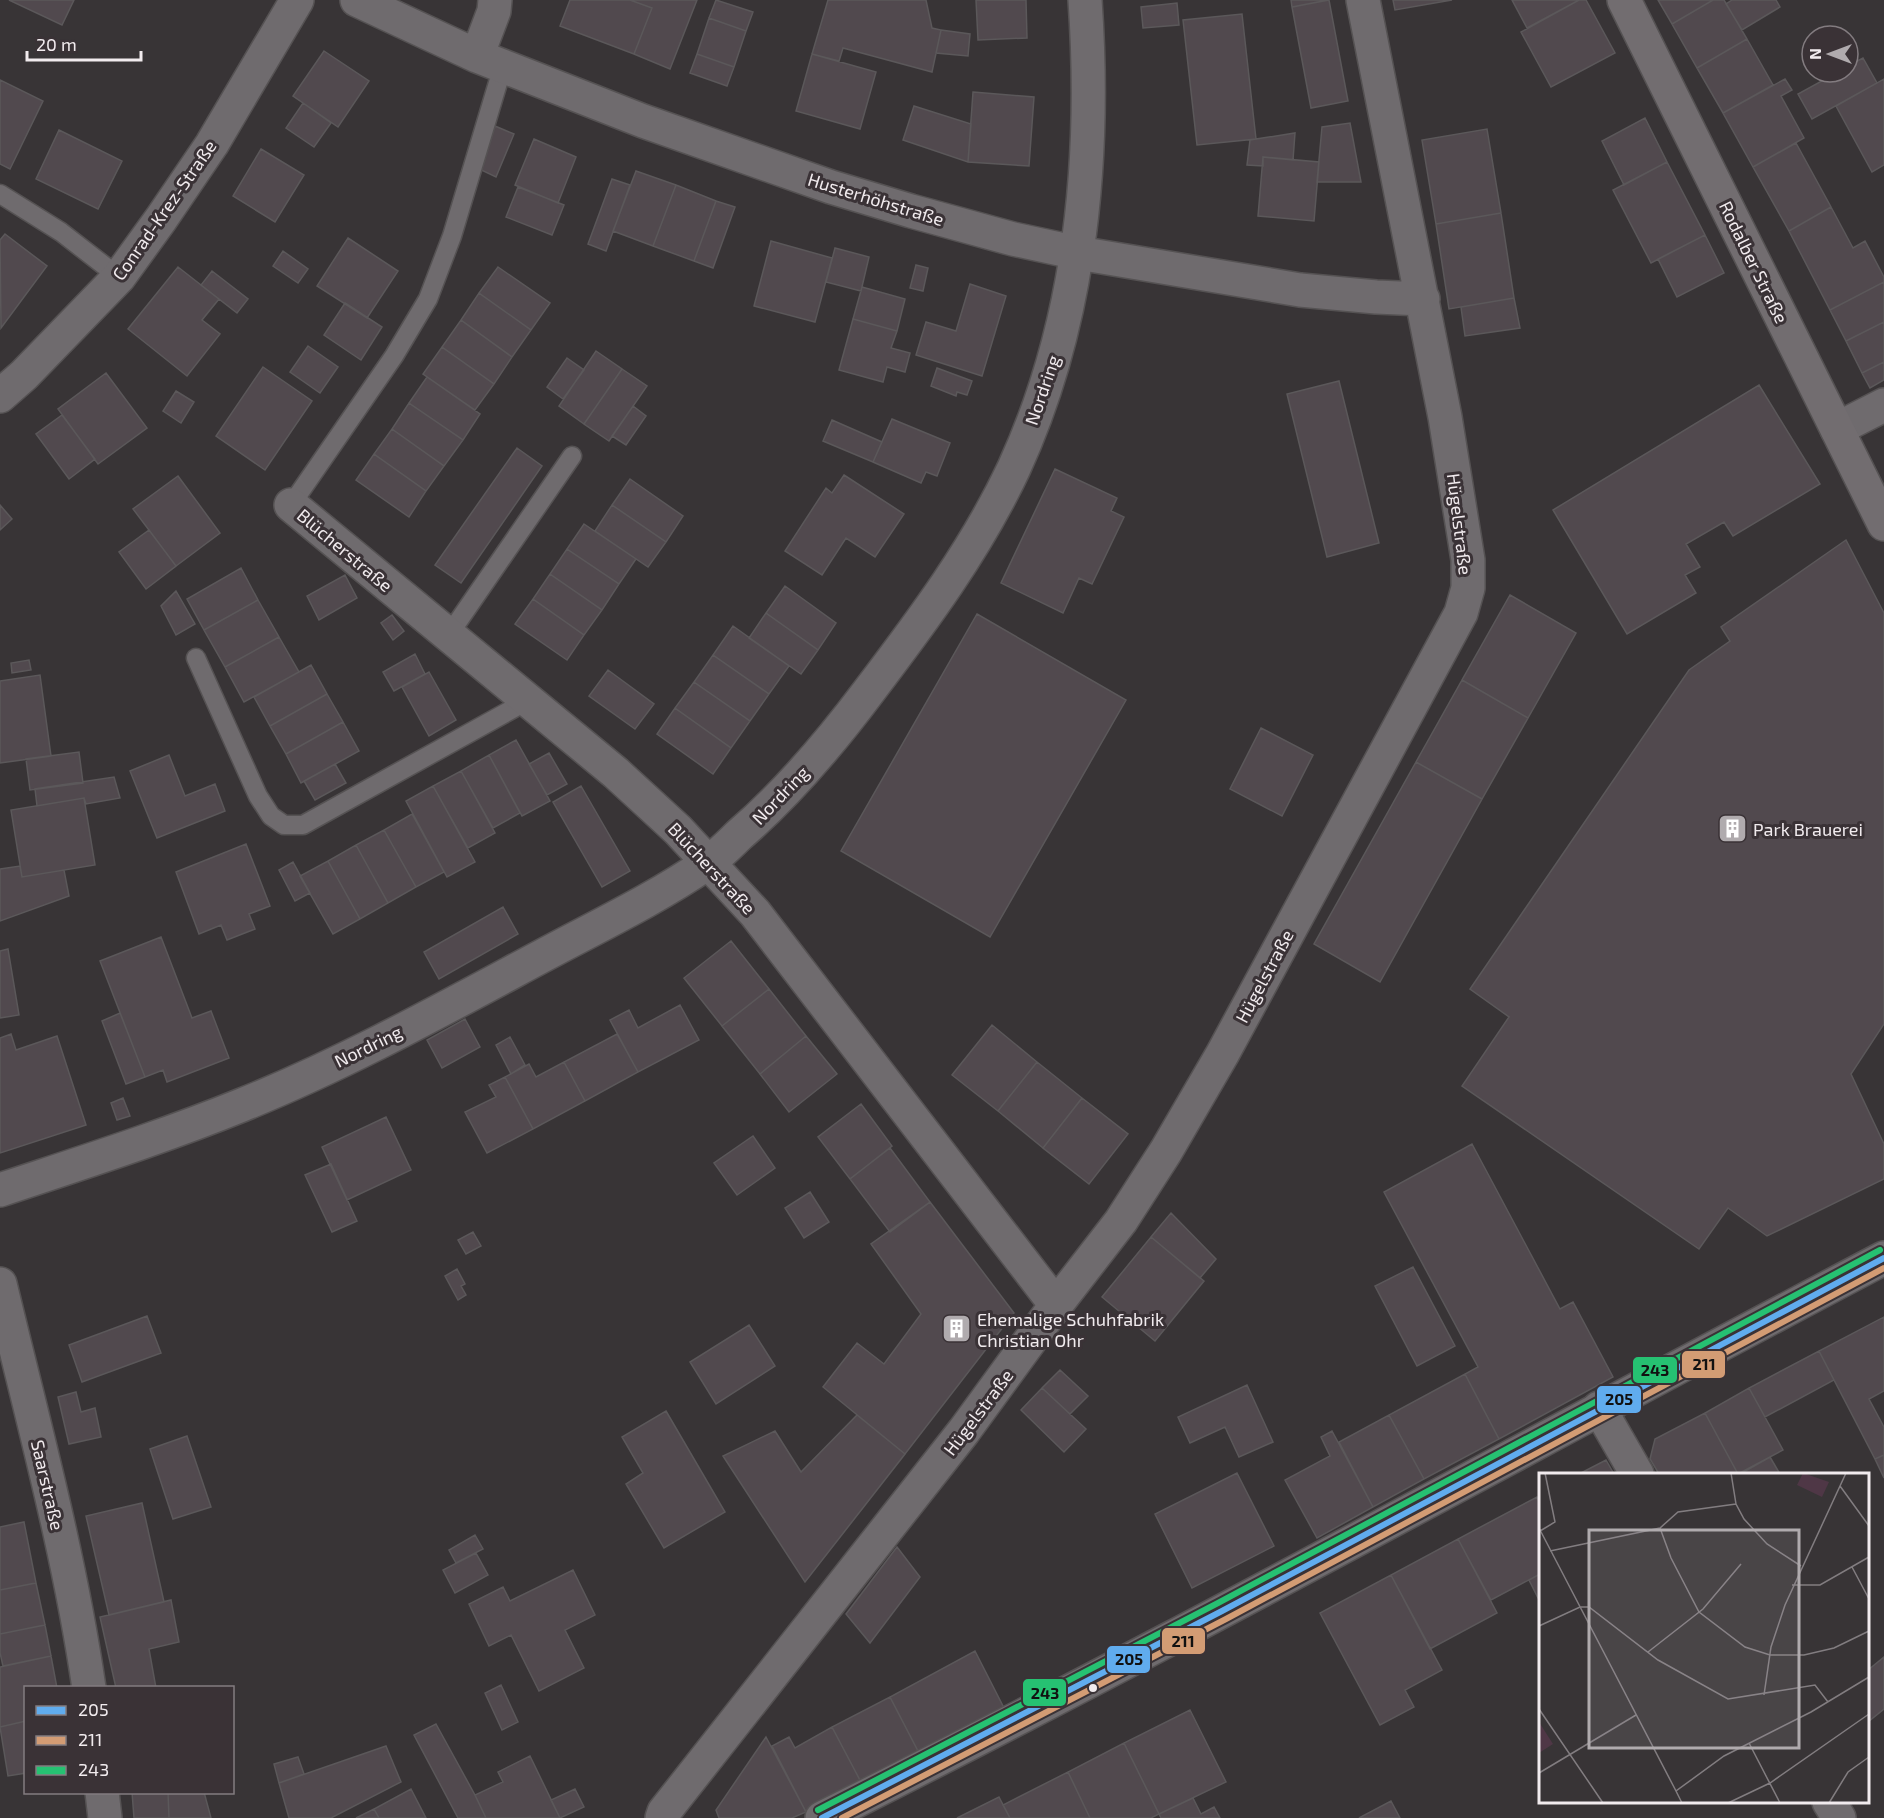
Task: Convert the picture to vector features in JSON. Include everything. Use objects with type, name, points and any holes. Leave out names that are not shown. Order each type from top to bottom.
[{"type":"main road","name":"Rodalber Straße","points":[[1624,0],[1884,524]]},
{"type":"street","name":"Conrad-Krez-Straße","points":[[0,396],[119,277],[212,144],[297,0]]},
{"type":"street","name":"Husterhöhstraße","points":[[357,0],[490,61],[643,121],[831,188],[1001,236],[1078,253],[1300,290],[1423,299]]},
{"type":"street","points":[[490,61],[495,0]]},
{"type":"street","name":"Nordring","points":[[0,1190],[243,1105],[335,1063],[491,984],[640,903],[708,862],[773,806],[833,738],[925,618],[978,536],[1014,468],[1041,399],[1064,322],[1078,253],[1088,139],[1089,53],[1085,0]]},
{"type":"street","name":"Hügelstraße","points":[[662,1818],[664,1812],[964,1431],[1121,1221],[1223,1053],[1461,613],[1468,588],[1468,560],[1423,299],[1363,0]]},
{"type":"street","points":[[1837,429],[1884,405]]},
{"type":"street","name":"Blücherstraße","points":[[291,505],[615,773],[678,830],[755,913],[1056,1305]]},
{"type":"street","points":[[822,1818],[1112,1671],[1599,1408],[1884,1258]]},
{"type":"street","name":"Saarstraße","points":[[0,1284],[63,1548],[82,1639],[89,1686]]},
{"type":"street","points":[[1599,1408],[1636,1473]]},
{"type":"street","points":[[102,1794],[105,1818]]},
{"type":"street","points":[[1830,1803],[1839,1818]]},
{"type":"lane","points":[[291,505],[394,356],[428,299],[452,237],[490,61]]},
{"type":"lane","points":[[0,194],[61,232],[119,277]]},
{"type":"lane","points":[[448,636],[572,456]]},
{"type":"lane","points":[[196,658],[258,796],[271,816],[284,825],[303,825],[527,701]]},
{"type":"building","points":[[9,0],[74,0],[62,25]]},
{"type":"building","points":[[570,0],[630,0],[652,8],[634,54],[560,26]]},
{"type":"building","points":[[630,0],[697,0],[670,69],[634,54],[652,8]]},
{"type":"building","points":[[716,0],[753,12],[746,31],[709,18]]},
{"type":"building","points":[[828,0],[926,0],[932,28],[941,30],[932,72],[843,48],[839,61],[812,54]]},
{"type":"building","points":[[976,0],[1026,0],[1027,38],[978,40]]},
{"type":"building","points":[[1291,0],[1328,0],[1292,7]]},
{"type":"building","points":[[1329,0],[1348,101],[1311,108],[1292,7]]},
{"type":"building","points":[[1393,0],[1452,0],[1395,10]]},
{"type":"building","points":[[1512,0],[1579,0],[1527,28]]},
{"type":"building","points":[[1579,0],[1586,0],[1615,53],[1551,87],[1521,32]]},
{"type":"building","points":[[1658,0],[1713,0],[1672,24]]},
{"type":"building","points":[[1713,0],[1724,0],[1747,39],[1697,68],[1672,24]]},
{"type":"building","points":[[1732,0],[1776,0],[1780,7],[1742,30],[1726,4]]},
{"type":"building","points":[[1177,3],[1179,25],[1143,28],[1141,7]]},
{"type":"building","points":[[1242,14],[1256,139],[1197,145],[1183,20]]},
{"type":"building","points":[[709,18],[746,31],[734,67],[697,54]]},
{"type":"building","points":[[941,30],[970,34],[968,56],[936,53]]},
{"type":"building","points":[[1747,39],[1773,85],[1723,113],[1697,68]]},
{"type":"building","points":[[324,51],[369,81],[338,127],[293,96]]},
{"type":"building","points":[[697,54],[734,67],[727,86],[690,73]]},
{"type":"building","points":[[812,54],[876,72],[860,129],[796,111]]},
{"type":"building","points":[[1863,58],[1877,83],[1812,119],[1798,94],[1816,84],[1860,84],[1860,60]]},
{"type":"building","points":[[1785,79],[1792,90],[1781,96],[1804,138],[1753,167],[1723,113]]},
{"type":"building","points":[[1884,79],[1884,165],[1872,172],[1836,106]]},
{"type":"building","points":[[0,80],[43,101],[10,169],[0,164]]},
{"type":"building","points":[[973,92],[1034,97],[1029,166],[968,162]]},
{"type":"building","points":[[303,103],[331,123],[314,147],[286,128]]},
{"type":"building","points":[[914,106],[971,124],[968,162],[903,140]]},
{"type":"building","points":[[1645,118],[1667,162],[1624,185],[1602,141]]},
{"type":"building","points":[[1350,123],[1361,182],[1317,182],[1322,127]]},
{"type":"building","points":[[495,126],[514,134],[496,177],[477,168]]},
{"type":"building","points":[[1487,129],[1501,213],[1436,224],[1422,140]]},
{"type":"building","points":[[59,130],[122,161],[98,209],[36,179]]},
{"type":"building","points":[[1295,133],[1293,160],[1263,157],[1263,166],[1247,165],[1250,140]]},
{"type":"building","points":[[534,139],[576,157],[558,203],[515,185]]},
{"type":"building","points":[[1796,143],[1831,207],[1789,231],[1753,167]]},
{"type":"building","points":[[261,149],[304,175],[275,222],[233,196]]},
{"type":"building","points":[[1263,157],[1319,162],[1314,221],[1258,216]]},
{"type":"building","points":[[1667,162],[1705,235],[1651,263],[1613,190]]},
{"type":"building","points":[[636,171],[676,185],[653,246],[613,231]]},
{"type":"building","points":[[612,179],[630,185],[606,251],[588,244]]},
{"type":"building","points":[[676,185],[716,201],[694,261],[653,246]]},
{"type":"building","points":[[518,187],[564,205],[552,235],[506,217]]},
{"type":"building","points":[[716,201],[735,207],[713,268],[694,261]]},
{"type":"building","points":[[1831,207],[1853,248],[1865,241],[1884,277],[1884,282],[1830,310],[1789,231]]},
{"type":"building","points":[[1501,213],[1514,298],[1449,309],[1436,224]]},
{"type":"building","points":[[5,234],[47,266],[1,328],[0,240]]},
{"type":"building","points":[[1705,235],[1724,273],[1677,297],[1658,259]]},
{"type":"building","points":[[348,238],[398,271],[367,318],[317,286]]},
{"type":"building","points":[[771,241],[832,258],[815,322],[754,306]]},
{"type":"building","points":[[835,248],[869,257],[861,291],[826,282]]},
{"type":"building","points":[[283,251],[308,269],[298,283],[273,266]]},
{"type":"building","points":[[916,265],[928,268],[923,291],[910,288]]},
{"type":"building","points":[[178,267],[219,299],[202,320],[220,334],[187,376],[128,329]]},
{"type":"building","points":[[498,267],[550,303],[531,330],[479,293]]},
{"type":"building","points":[[212,271],[248,299],[237,313],[201,285]]},
{"type":"building","points":[[1884,282],[1884,322],[1846,341],[1830,310]]},
{"type":"building","points":[[970,284],[1006,296],[982,376],[916,355],[926,322],[956,331]]},
{"type":"building","points":[[862,287],[905,299],[897,331],[853,319]]},
{"type":"building","points":[[479,293],[531,330],[512,357],[461,320]]},
{"type":"building","points":[[1514,298],[1520,328],[1465,336],[1461,307]]},
{"type":"building","points":[[345,303],[382,327],[361,360],[324,335]]},
{"type":"building","points":[[853,319],[897,331],[891,348],[910,353],[905,372],[887,367],[883,382],[839,370]]},
{"type":"building","points":[[461,320],[512,357],[494,384],[442,347]]},
{"type":"building","points":[[1884,322],[1884,362],[1862,373],[1846,341]]},
{"type":"building","points":[[308,346],[338,367],[320,393],[290,372]]},
{"type":"building","points":[[442,347],[494,384],[475,410],[423,374]]},
{"type":"building","points":[[596,351],[622,369],[584,424],[559,406]]},
{"type":"building","points":[[567,358],[584,370],[563,399],[547,387]]},
{"type":"building","points":[[1884,362],[1884,380],[1870,388],[1862,373]]},
{"type":"building","points":[[263,367],[312,401],[265,470],[216,436]]},
{"type":"building","points":[[937,368],[972,381],[967,395],[957,392],[956,396],[931,386]]},
{"type":"building","points":[[622,369],[647,386],[609,441],[584,424]]},
{"type":"building","points":[[106,373],[147,428],[98,464],[58,409]]},
{"type":"building","points":[[427,377],[480,414],[463,440],[409,403]]},
{"type":"building","points":[[1339,381],[1379,543],[1327,557],[1287,394]]},
{"type":"building","points":[[1759,385],[1820,484],[1733,536],[1724,522],[1686,544],[1700,567],[1685,575],[1696,593],[1627,634],[1553,510]]},
{"type":"building","points":[[176,391],[194,402],[181,423],[163,411]]},
{"type":"building","points":[[409,403],[463,440],[444,466],[392,429]]},
{"type":"building","points":[[633,406],[646,416],[626,445],[612,436]]},
{"type":"building","points":[[62,415],[95,459],[69,479],[36,434]]},
{"type":"building","points":[[892,419],[950,443],[937,476],[926,472],[921,483],[873,462]]},
{"type":"building","points":[[832,420],[882,442],[873,462],[823,441]]},
{"type":"building","points":[[392,429],[444,466],[426,491],[374,454]]},
{"type":"building","points":[[517,448],[542,466],[461,583],[435,565]]},
{"type":"building","points":[[374,454],[426,491],[409,517],[356,480]]},
{"type":"building","points":[[1055,469],[1117,498],[1111,511],[1124,517],[1092,584],[1079,578],[1063,613],[1001,583]]},
{"type":"building","points":[[844,475],[904,514],[875,557],[846,538],[822,575],[785,551],[826,488],[832,493]]},
{"type":"building","points":[[178,476],[220,533],[176,566],[133,509]]},
{"type":"building","points":[[630,479],[683,516],[666,542],[612,505]]},
{"type":"building","points":[[0,505],[12,519],[0,530]]},
{"type":"building","points":[[612,505],[666,542],[648,567],[595,531]]},
{"type":"building","points":[[584,524],[636,559],[619,584],[567,549]]},
{"type":"building","points":[[149,530],[176,566],[146,589],[119,552]]},
{"type":"building","name":"Park Brauerei","points":[[1846,540],[1884,613],[1884,1024],[1851,1074],[1884,1144],[1884,1179],[1767,1236],[1728,1208],[1699,1249],[1462,1086],[1509,1017],[1470,989],[1689,670],[1730,641],[1721,627]]},
{"type":"building","points":[[567,549],[619,584],[602,610],[550,574]]},
{"type":"building","points":[[241,568],[258,600],[204,630],[187,599]]},
{"type":"building","points":[[550,574],[602,610],[584,635],[533,599]]},
{"type":"building","points":[[345,575],[357,598],[319,620],[307,596]]},
{"type":"building","points":[[785,586],[836,623],[818,650],[766,613]]},
{"type":"building","points":[[176,591],[195,624],[176,635],[161,606]]},
{"type":"building","points":[[1510,595],[1576,633],[1528,718],[1462,680]]},
{"type":"building","points":[[533,599],[584,635],[567,660],[515,624]]},
{"type":"building","points":[[258,600],[279,637],[225,667],[204,630]]},
{"type":"building","points":[[766,613],[818,650],[801,674],[749,638]]},
{"type":"building","points":[[977,614],[1126,700],[990,937],[841,851]]},
{"type":"building","points":[[392,615],[404,631],[393,640],[381,623]]},
{"type":"building","points":[[733,626],[789,666],[769,694],[713,655]]},
{"type":"building","points":[[279,637],[299,672],[244,702],[225,667]]},
{"type":"building","points":[[415,654],[425,674],[394,691],[383,672]]},
{"type":"building","points":[[713,655],[769,694],[750,721],[694,682]]},
{"type":"building","points":[[29,660],[31,670],[12,673],[11,663]]},
{"type":"building","points":[[311,665],[327,694],[270,726],[254,697]]},
{"type":"building","points":[[608,670],[654,704],[635,729],[589,696]]},
{"type":"building","points":[[429,672],[456,720],[429,736],[402,687]]},
{"type":"building","points":[[40,675],[51,756],[0,763],[0,681]]},
{"type":"building","points":[[1462,680],[1528,718],[1482,799],[1416,762]]},
{"type":"building","points":[[694,682],[750,721],[731,748],[675,708]]},
{"type":"building","points":[[327,694],[343,722],[286,754],[270,726]]},
{"type":"building","points":[[675,708],[731,748],[713,774],[657,734]]},
{"type":"building","points":[[343,722],[359,751],[301,783],[286,754]]},
{"type":"building","points":[[1261,728],[1313,755],[1282,816],[1230,789]]},
{"type":"building","points":[[516,740],[550,801],[522,816],[489,755]]},
{"type":"building","points":[[79,752],[83,783],[30,790],[26,759]]},
{"type":"building","points":[[549,753],[567,784],[547,795],[529,764]]},
{"type":"building","points":[[169,755],[185,796],[215,784],[225,811],[157,838],[130,771]]},
{"type":"building","points":[[489,755],[520,813],[493,828],[461,771]]},
{"type":"building","points":[[1416,762],[1482,799],[1380,982],[1314,944]]},
{"type":"building","points":[[335,764],[346,783],[315,800],[304,781]]},
{"type":"building","points":[[461,771],[495,833],[468,848],[433,786]]},
{"type":"building","points":[[114,777],[120,798],[86,804],[84,798],[37,806],[35,789]]},
{"type":"building","points":[[433,786],[475,862],[447,877],[406,801]]},
{"type":"building","points":[[581,786],[630,871],[602,887],[553,802]]},
{"type":"building","points":[[84,798],[95,865],[22,877],[11,810]]},
{"type":"building","points":[[412,814],[444,872],[416,887],[384,830]]},
{"type":"building","points":[[384,830],[416,887],[388,903],[356,845]]},
{"type":"building","points":[[246,844],[270,906],[249,914],[255,929],[227,940],[221,925],[199,934],[176,872]]},
{"type":"building","points":[[356,845],[388,903],[360,919],[328,861]]},
{"type":"building","points":[[328,861],[360,919],[333,934],[300,876]]},
{"type":"building","points":[[293,862],[310,893],[295,901],[279,870]]},
{"type":"building","points":[[20,866],[22,877],[64,870],[69,896],[0,921],[0,869]]},
{"type":"building","points":[[503,907],[518,934],[439,979],[424,952]]},
{"type":"building","points":[[161,937],[192,1018],[211,1011],[229,1058],[167,1082],[163,1070],[145,1077],[100,961]]},
{"type":"building","points":[[731,941],[769,989],[722,1026],[684,978]]},
{"type":"building","points":[[8,949],[19,1015],[0,1018],[0,951]]},
{"type":"building","points":[[769,989],[806,1036],[760,1074],[722,1026]]},
{"type":"building","points":[[680,1005],[699,1040],[638,1072],[610,1020],[629,1010],[638,1028]]},
{"type":"building","points":[[120,1013],[145,1077],[126,1084],[102,1021]]},
{"type":"building","points":[[465,1019],[480,1047],[442,1068],[427,1040]]},
{"type":"building","points":[[992,1025],[1037,1062],[998,1111],[952,1075]]},
{"type":"building","points":[[11,1034],[16,1050],[57,1036],[86,1125],[0,1153],[0,1038]]},
{"type":"building","points":[[617,1034],[638,1072],[585,1101],[564,1062]]},
{"type":"building","points":[[806,1036],[837,1074],[789,1112],[760,1074]]},
{"type":"building","points":[[510,1037],[525,1065],[511,1074],[496,1045]]},
{"type":"building","points":[[564,1062],[585,1101],[533,1129],[505,1077],[529,1064],[536,1077]]},
{"type":"building","points":[[1037,1062],[1082,1098],[1043,1148],[998,1111]]},
{"type":"building","points":[[505,1077],[533,1129],[487,1153],[465,1112],[496,1097],[489,1085]]},
{"type":"building","points":[[123,1098],[130,1116],[117,1120],[111,1103]]},
{"type":"building","points":[[1082,1098],[1128,1134],[1089,1184],[1043,1148]]},
{"type":"building","points":[[861,1104],[892,1146],[850,1179],[818,1137]]},
{"type":"building","points":[[386,1117],[411,1170],[347,1200],[322,1147]]},
{"type":"building","points":[[753,1136],[775,1168],[737,1195],[714,1163]]},
{"type":"building","points":[[1472,1144],[1560,1309],[1573,1302],[1613,1377],[1499,1439],[1465,1374],[1478,1367],[1384,1192]]},
{"type":"building","points":[[890,1148],[930,1202],[890,1232],[850,1179]]},
{"type":"building","points":[[331,1164],[357,1221],[332,1232],[305,1175]]},
{"type":"building","points":[[810,1192],[829,1222],[804,1238],[785,1208]]},
{"type":"building","name":"Ehemalige Schuhfabrik Christian Ohr","points":[[930,1202],[1014,1313],[905,1454],[823,1387],[857,1343],[884,1364],[921,1314],[871,1244]]},
{"type":"building","points":[[1171,1213],[1216,1259],[1200,1278],[1151,1237]]},
{"type":"building","points":[[473,1232],[481,1246],[466,1254],[458,1240]]},
{"type":"building","points":[[1151,1237],[1204,1281],[1155,1341],[1102,1297]]},
{"type":"building","points":[[1413,1267],[1455,1346],[1417,1366],[1375,1286]]},
{"type":"building","points":[[457,1269],[465,1284],[461,1286],[466,1295],[458,1300],[445,1276]]},
{"type":"building","points":[[147,1316],[161,1353],[82,1382],[69,1345]]},
{"type":"building","points":[[1884,1317],[1884,1391],[1869,1399],[1884,1427],[1884,1455],[1875,1459],[1819,1351]]},
{"type":"building","points":[[749,1325],[775,1366],[716,1404],[690,1362]]},
{"type":"building","points":[[1819,1351],[1834,1380],[1765,1417],[1749,1388]]},
{"type":"building","points":[[1060,1370],[1088,1396],[1070,1414],[1042,1388]]},
{"type":"building","points":[[1465,1374],[1499,1439],[1424,1479],[1389,1415]]},
{"type":"building","points":[[1247,1385],[1273,1442],[1239,1457],[1225,1427],[1190,1443],[1178,1417]]},
{"type":"building","points":[[1042,1388],[1086,1429],[1064,1452],[1021,1410]]},
{"type":"building","points":[[1749,1388],[1783,1450],[1737,1473],[1705,1413]]},
{"type":"building","points":[[76,1392],[81,1412],[95,1408],[101,1437],[69,1444],[58,1397]]},
{"type":"building","points":[[666,1411],[725,1512],[664,1548],[626,1484],[643,1473],[622,1437]]},
{"type":"building","points":[[1705,1413],[1737,1473],[1658,1473],[1650,1459],[1655,1439]]},
{"type":"building","points":[[857,1415],[905,1454],[805,1582],[723,1456],[775,1431],[801,1472]]},
{"type":"building","points":[[1389,1415],[1424,1479],[1373,1507],[1339,1442]]},
{"type":"building","points":[[1332,1431],[1373,1507],[1317,1538],[1285,1480],[1330,1456],[1321,1437]]},
{"type":"building","points":[[187,1436],[211,1507],[173,1519],[150,1449]]},
{"type":"building","points":[[1884,1455],[1884,1478],[1875,1459]]},
{"type":"building","points":[[1770,1457],[1779,1473],[1742,1473]]},
{"type":"building","points":[[1606,1460],[1613,1473],[1581,1473]]},
{"type":"building","points":[[1237,1473],[1274,1546],[1192,1588],[1155,1514]]},
{"type":"building","points":[[1537,1497],[1539,1502],[1539,1575],[1491,1600],[1458,1539]]},
{"type":"building","points":[[142,1503],[164,1602],[109,1615],[86,1516]]},
{"type":"building","points":[[24,1522],[36,1583],[0,1590],[0,1527]]},
{"type":"building","points":[[475,1535],[483,1549],[456,1563],[449,1550]]},
{"type":"building","points":[[1458,1539],[1497,1613],[1430,1649],[1391,1575]]},
{"type":"building","points":[[897,1547],[920,1577],[870,1643],[846,1614]]},
{"type":"building","points":[[476,1553],[488,1575],[455,1593],[443,1570]]},
{"type":"building","points":[[573,1570],[595,1615],[565,1630],[584,1668],[539,1691],[511,1635],[489,1646],[469,1604],[503,1587],[510,1601]]},
{"type":"building","points":[[1391,1575],[1442,1670],[1405,1690],[1414,1707],[1380,1725],[1320,1613]]},
{"type":"building","points":[[1539,1575],[1539,1600],[1529,1580]]},
{"type":"building","points":[[36,1583],[45,1625],[0,1634],[0,1590]]},
{"type":"building","points":[[171,1600],[179,1642],[149,1649],[156,1686],[116,1686],[100,1617]]},
{"type":"building","points":[[45,1625],[51,1656],[3,1666],[0,1634]]},
{"type":"building","points":[[975,1651],[1004,1708],[919,1753],[890,1697]]},
{"type":"building","points":[[51,1656],[57,1686],[24,1686],[24,1721],[0,1727],[0,1667]]},
{"type":"building","points":[[1884,1657],[1884,1709],[1869,1721],[1869,1669]]},
{"type":"building","points":[[501,1685],[518,1722],[502,1730],[485,1693]]},
{"type":"building","points":[[890,1697],[919,1753],[862,1784],[832,1727]]},
{"type":"building","points":[[1190,1710],[1226,1782],[1159,1814],[1124,1743]]},
{"type":"building","points":[[24,1721],[24,1773],[8,1776],[0,1727]]},
{"type":"building","points":[[436,1724],[486,1818],[458,1818],[414,1735]]},
{"type":"building","points":[[832,1727],[862,1784],[806,1812],[772,1746],[789,1737],[795,1748]]},
{"type":"building","points":[[766,1737],[806,1812],[792,1818],[719,1818],[716,1810]]},
{"type":"building","points":[[1124,1743],[1159,1814],[1151,1818],[1090,1818],[1068,1772]]},
{"type":"building","points":[[386,1746],[401,1782],[331,1818],[289,1818],[279,1783]]},
{"type":"building","points":[[530,1756],[560,1818],[486,1818],[475,1795],[503,1782],[498,1772]]},
{"type":"building","points":[[298,1757],[304,1774],[279,1783],[274,1764]]},
{"type":"building","points":[[1068,1772],[1090,1818],[1010,1818],[1003,1805]]},
{"type":"building","points":[[411,1789],[426,1818],[379,1818],[374,1809]]},
{"type":"building","points":[[575,1789],[584,1807],[560,1818],[551,1800]]},
{"type":"building","points":[[132,1794],[168,1794],[169,1818],[134,1818]]},
{"type":"building","points":[[168,1794],[205,1794],[211,1818],[169,1818]]},
{"type":"building","points":[[999,1797],[1010,1818],[957,1818]]},
{"type":"building","points":[[1193,1798],[1201,1814],[1214,1807],[1220,1818],[1161,1818],[1159,1814]]},
{"type":"building","points":[[1391,1801],[1400,1818],[1359,1818]]},
{"type":"building","points":[[374,1809],[379,1818],[356,1818]]},
{"type":"transit line","name":"243","points":[[818,1810],[1218,1603],[1880,1250]]},
{"type":"transit line","name":"205","points":[[822,1818],[1222,1611],[1884,1258]]},
{"type":"transit line","name":"211","points":[[842,1818],[1226,1619],[1884,1268]]},
{"type":"place","name":"Park Brauerei","points":[[1732,829]]},
{"type":"place","name":"Ehemalige Schuhfabrik Christian Ohr","points":[[956,1329]]}]
